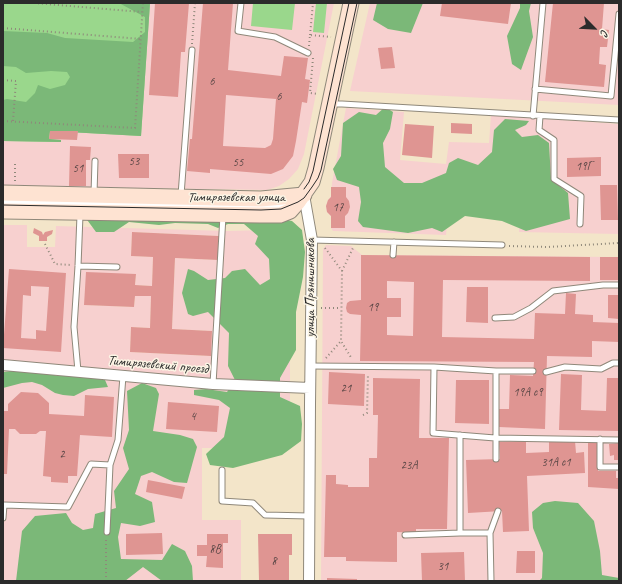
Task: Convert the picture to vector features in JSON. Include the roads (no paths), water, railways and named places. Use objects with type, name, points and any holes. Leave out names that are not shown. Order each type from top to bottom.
[{"type":"main road","points":[[304,194],[312,182],[316,168],[351,3]]},
{"type":"main road","name":"Тимирязевская улица","points":[[9,191],[84,201],[223,215],[280,215],[290,211],[304,194]]},
{"type":"main road","name":"Тимирязевская улица","points":[[3,211],[84,201],[181,197],[261,199],[304,194]]},
{"type":"street","name":"улица Прянишникова","points":[[304,194],[316,240],[314,366],[310,388],[310,581]]},
{"type":"street","name":"Тимирязевский проезд","points":[[3,365],[213,384],[310,388]]},
{"type":"lane","points":[[241,3],[238,31],[275,38],[308,53]]},
{"type":"lane","points":[[533,116],[543,3]]},
{"type":"lane","points":[[535,89],[611,96],[619,14]]},
{"type":"lane","points":[[181,197],[192,50]]},
{"type":"lane","points":[[329,104],[619,120]]},
{"type":"lane","points":[[540,116],[539,130],[554,140],[554,179],[580,196],[580,224]]},
{"type":"lane","points":[[78,371],[74,327],[78,266],[84,201],[95,161]]},
{"type":"lane","points":[[3,202],[84,201],[249,207],[281,206],[295,201],[304,194]]},
{"type":"lane","points":[[213,384],[223,215]]},
{"type":"lane","points":[[316,240],[502,245]]},
{"type":"lane","points":[[393,255],[394,242]]},
{"type":"lane","points":[[78,266],[117,267]]},
{"type":"lane","points":[[495,318],[514,317],[531,308],[554,291],[603,285],[619,285]]},
{"type":"lane","points":[[546,372],[565,367],[601,369],[613,363],[619,363]]},
{"type":"lane","points":[[314,366],[533,371]]},
{"type":"lane","points":[[434,368],[434,433],[495,438],[619,440]]},
{"type":"lane","points":[[496,371],[496,459]]},
{"type":"lane","points":[[107,532],[110,465],[118,440],[123,376]]},
{"type":"lane","points":[[460,436],[460,533]]},
{"type":"lane","points":[[600,439],[600,467],[619,467]]},
{"type":"lane","points":[[3,518],[4,505],[68,507],[91,464],[110,465]]},
{"type":"lane","points":[[222,470],[222,501],[253,503],[265,515],[309,516]]},
{"type":"lane","points":[[491,581],[490,533],[498,511]]},
{"type":"lane","points":[[405,535],[490,533]]},
{"type":"tram line","points":[[304,189],[309,182],[313,171],[349,3]]},
{"type":"tram line","points":[[3,205],[261,210],[281,209],[298,202],[304,198],[312,187],[321,170],[357,3]]}]
